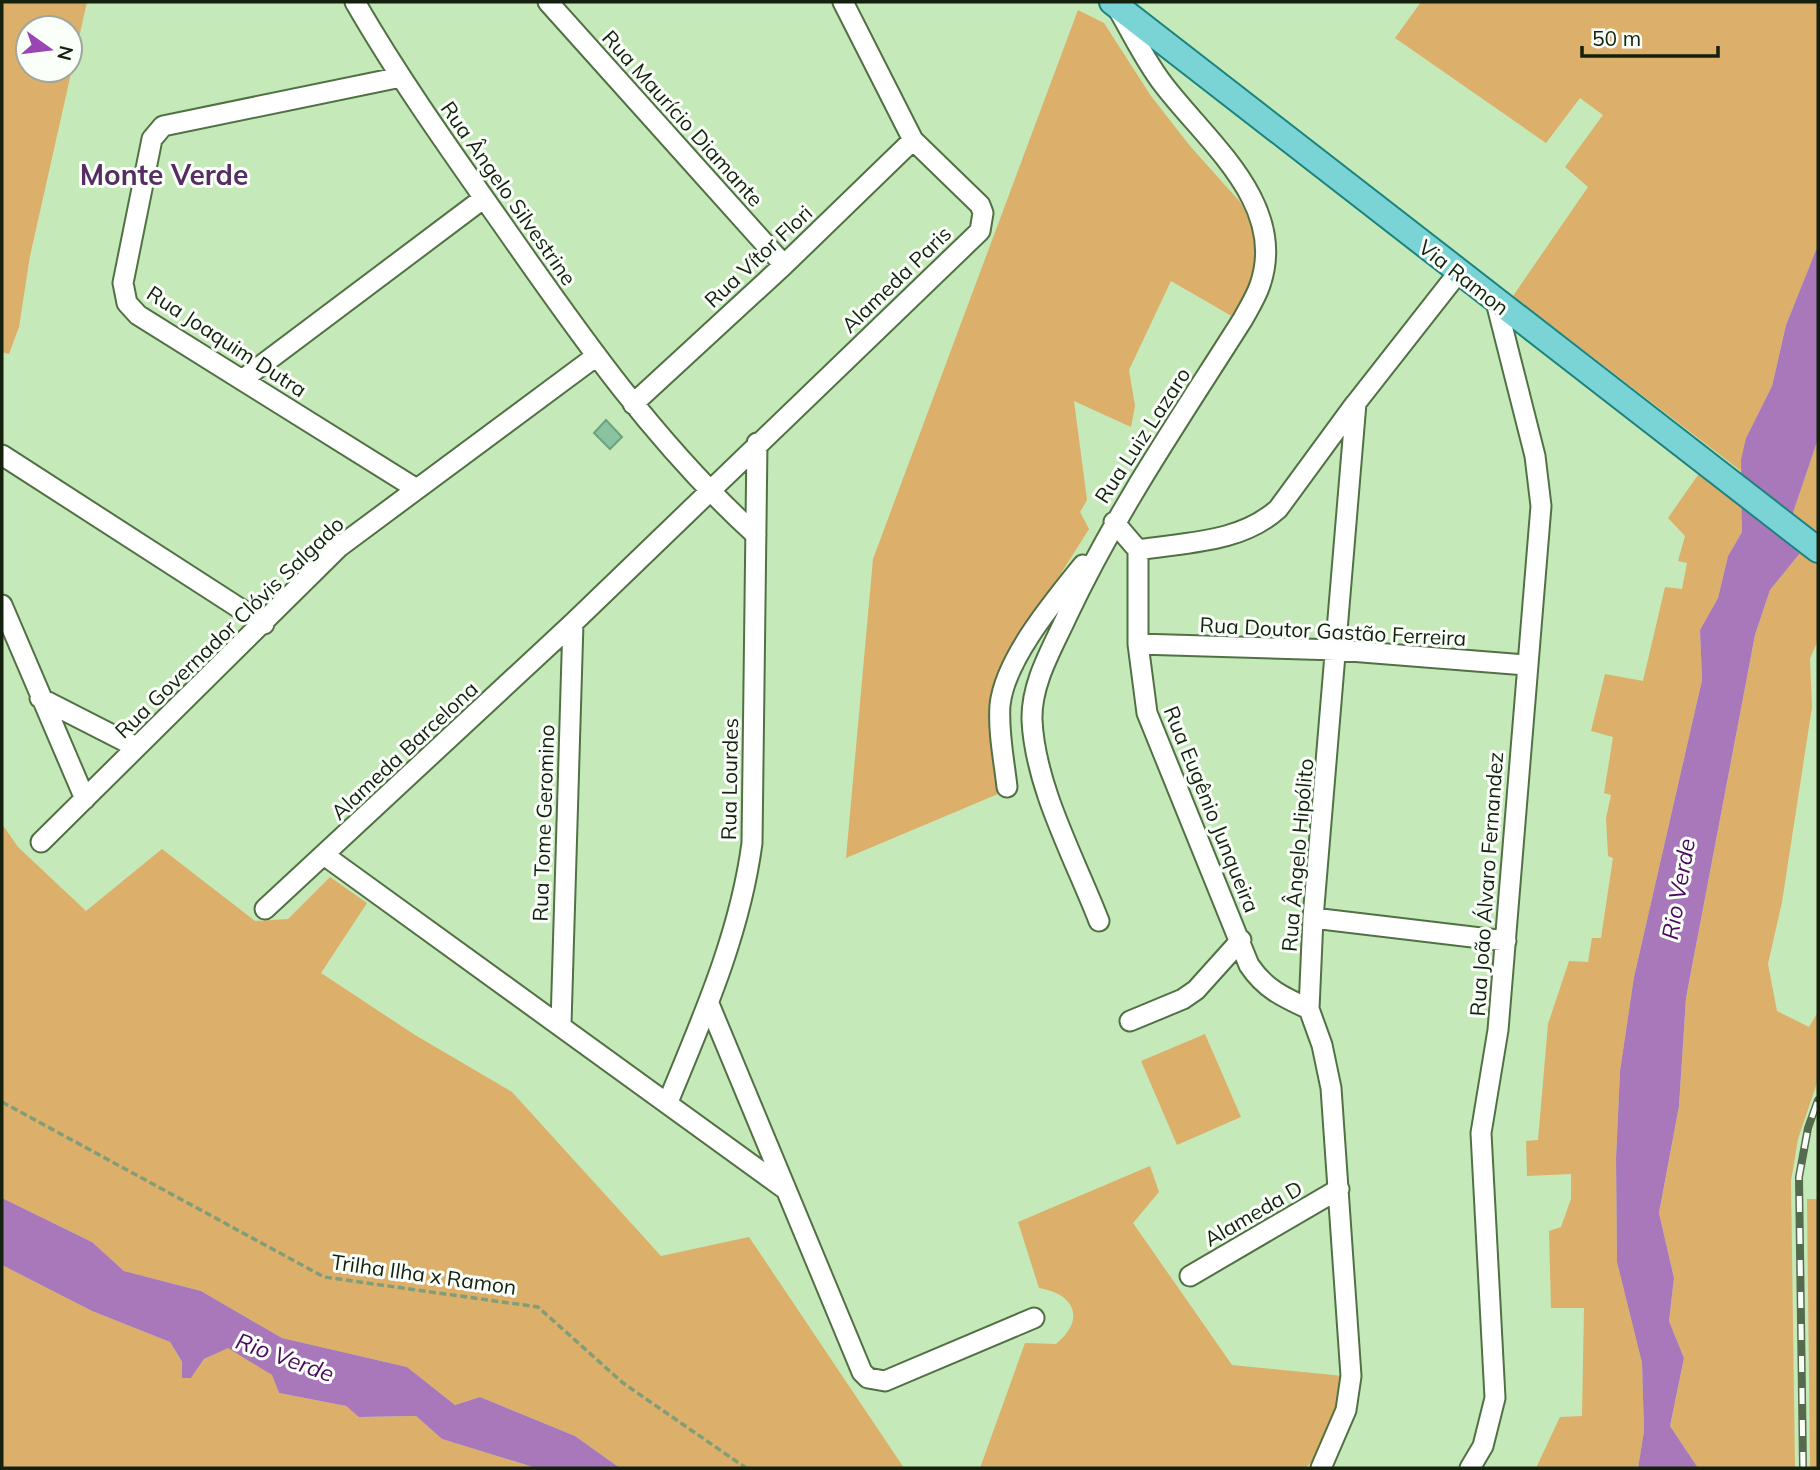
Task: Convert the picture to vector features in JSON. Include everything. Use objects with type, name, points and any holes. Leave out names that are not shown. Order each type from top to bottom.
[{"type":"main road","name":"Via Ramon","points":[[1114,3],[1458,273],[1818,550]]},
{"type":"street","name":"Rua Ângelo Silvestrine","points":[[355,2],[401,76],[594,357],[710,492],[756,535]]},
{"type":"street","name":"Rua Maurício Diamante","points":[[548,2],[784,265]]},
{"type":"street","name":"Alameda Paris","points":[[710,492],[757,443],[980,231],[984,213],[980,205],[913,140],[842,2]]},
{"type":"street","name":"Rua Luiz Lazaro","points":[[1099,921],[1040,771],[1032,717],[1041,671],[1114,522],[1243,319],[1260,284],[1266,250],[1261,215],[1245,185],[1161,82],[1114,3]]},
{"type":"street","name":"Rua Joaquim Dutra","points":[[401,76],[172,122],[158,130],[152,139],[123,283],[127,303],[138,315],[415,488]]},
{"type":"street","name":"Rua Vítor Flori","points":[[633,404],[784,265],[913,140]]},
{"type":"street","points":[[242,380],[484,198]]},
{"type":"street","points":[[1114,522],[1138,550],[1241,534],[1263,522],[1278,509],[1356,403],[1458,273]]},
{"type":"street","name":"Rua João Álvaro Fernandez","points":[[1470,1468],[1483,1446],[1495,1398],[1481,1133],[1498,1030],[1541,481],[1496,302]]},
{"type":"street","name":"Rua Governador Clóvis Salgado","points":[[41,842],[339,547],[594,357]]},
{"type":"street","name":"Rua Ângelo Hipólito","points":[[1320,1467],[1350,1392],[1331,1088],[1322,1045],[1309,1009],[1313,918],[1356,403]]},
{"type":"street","name":"Rua Lourdes","points":[[668,1102],[709,1004],[737,923],[747,884],[752,843],[757,443]]},
{"type":"street","points":[[2,455],[264,624]]},
{"type":"street","name":"Alameda Barcelona","points":[[265,909],[573,624],[710,492]]},
{"type":"street","points":[[1007,787],[1000,730],[1000,704],[1006,682],[1056,599],[1102,543]]},
{"type":"street","name":"Rua Eugênio Junqueira","points":[[1138,550],[1138,644],[1147,713],[1249,965],[1270,991],[1309,1009]]},
{"type":"street","points":[[2,605],[85,799]]},
{"type":"street","name":"Rua Tome Geromino","points":[[561,1024],[573,624]]},
{"type":"street","name":"Rua Doutor Gastão Ferreira","points":[[1138,644],[1337,650],[1526,665]]},
{"type":"street","points":[[40,698],[136,747]]},
{"type":"street","points":[[324,855],[786,1189]]},
{"type":"street","points":[[1313,918],[1506,941]]},
{"type":"street","points":[[1129,1021],[1183,999],[1196,990],[1241,940]]},
{"type":"street","points":[[709,1004],[862,1372],[868,1378],[886,1381],[1034,1318]]},
{"type":"street","name":"Alameda D","points":[[1190,1276],[1339,1189]]},
{"type":"path","name":"Trilha Ilha x Ramon","points":[[2,1102],[324,1277],[538,1307],[623,1383],[746,1468]]},
{"type":"shaded area","points":[[2,2],[87,2],[84,15],[14,14],[14,84],[69,84],[30,256],[19,327],[9,354],[2,352]]},
{"type":"shaded area","points":[[1421,2],[1818,2],[1818,245],[1786,325],[1772,386],[1746,438],[1741,471],[1513,296],[1588,187],[1565,167],[1603,115],[1580,98],[1546,143],[1395,38]]},
{"type":"shaded area","points":[[1078,10],[1104,23],[1151,96],[1190,146],[1241,203],[1254,231],[1257,262],[1250,287],[1235,318],[1171,281],[1129,370],[1135,406],[1131,427],[1074,401],[1087,500],[1080,512],[1089,529],[1004,664],[992,739],[998,794],[846,858],[873,559]]},
{"type":"shaded area","points":[[1818,439],[1818,533],[1793,513]]},
{"type":"shaded area","points":[[1700,472],[1743,505],[1742,532],[1728,556],[1718,598],[1700,630],[1702,680],[1634,977],[1620,1071],[1616,1159],[1617,1262],[1642,1363],[1644,1431],[1638,1468],[1536,1468],[1560,1417],[1582,1416],[1584,1308],[1551,1308],[1549,1231],[1561,1227],[1571,1199],[1571,1174],[1527,1176],[1526,1141],[1538,1140],[1548,1024],[1569,961],[1588,962],[1592,938],[1601,938],[1613,858],[1608,856],[1606,818],[1611,795],[1604,793],[1613,737],[1591,731],[1605,674],[1643,681],[1665,587],[1682,589],[1687,563],[1678,561],[1685,536],[1668,518]]},
{"type":"shaded area","points":[[1801,552],[1818,564],[1818,640],[1810,659],[1812,707],[1782,902],[1768,964],[1777,1011],[1809,1027],[1818,1012],[1818,1080],[1798,1139],[1791,1181],[1795,1468],[1698,1468],[1670,1426],[1684,1358],[1669,1321],[1674,1278],[1659,1213],[1679,1106],[1686,998],[1755,635],[1770,590]]},
{"type":"shaded area","points":[[2,824],[18,847],[86,911],[162,849],[255,921],[288,919],[330,877],[367,903],[321,973],[415,1035],[512,1092],[661,1256],[749,1237],[904,1468],[620,1468],[575,1436],[480,1397],[455,1405],[407,1367],[282,1338],[201,1291],[124,1271],[92,1242],[2,1198]]},
{"type":"shaded area","points":[[1205,1034],[1241,1117],[1177,1145],[1141,1061]]},
{"type":"shaded area","points":[[1150,1166],[1159,1192],[1133,1223],[1232,1365],[1343,1376],[1340,1408],[1327,1428],[1316,1458],[1305,1468],[980,1468],[1025,1343],[1056,1344],[1071,1326],[1073,1317],[1068,1302],[1061,1296],[1039,1288],[1018,1222]]},
{"type":"shaded area","points":[[1807,1199],[1818,1199],[1818,1468],[1810,1468]]},
{"type":"shaded area","points":[[2,1265],[92,1311],[170,1342],[191,1378],[204,1359],[228,1347],[272,1375],[279,1393],[346,1406],[360,1417],[416,1416],[442,1439],[536,1468],[2,1468]]},
{"type":"water","name":"Rio Verde","points":[[1818,245],[1818,439],[1793,513],[1801,552],[1770,590],[1755,635],[1686,998],[1679,1106],[1659,1213],[1674,1278],[1669,1321],[1684,1358],[1670,1426],[1698,1468],[1638,1468],[1644,1431],[1642,1363],[1617,1262],[1616,1159],[1620,1071],[1634,977],[1702,680],[1700,630],[1718,598],[1728,556],[1742,532],[1741,460],[1746,438],[1772,386],[1786,325]]},
{"type":"water","name":"Rio Verde","points":[[2,1198],[92,1242],[124,1271],[201,1291],[282,1338],[407,1367],[455,1405],[480,1397],[575,1436],[620,1468],[536,1468],[442,1439],[416,1416],[359,1417],[346,1406],[279,1393],[272,1375],[228,1348],[204,1359],[191,1378],[182,1378],[182,1362],[170,1342],[92,1311],[2,1265]]},
{"type":"building","points":[[606,420],[622,437],[610,449],[594,433]]},
{"type":"railway","points":[[1803,1468],[1799,1177],[1808,1128],[1818,1100]]},
{"type":"district","name":"Monte Verde","points":[[164,174]]}]
